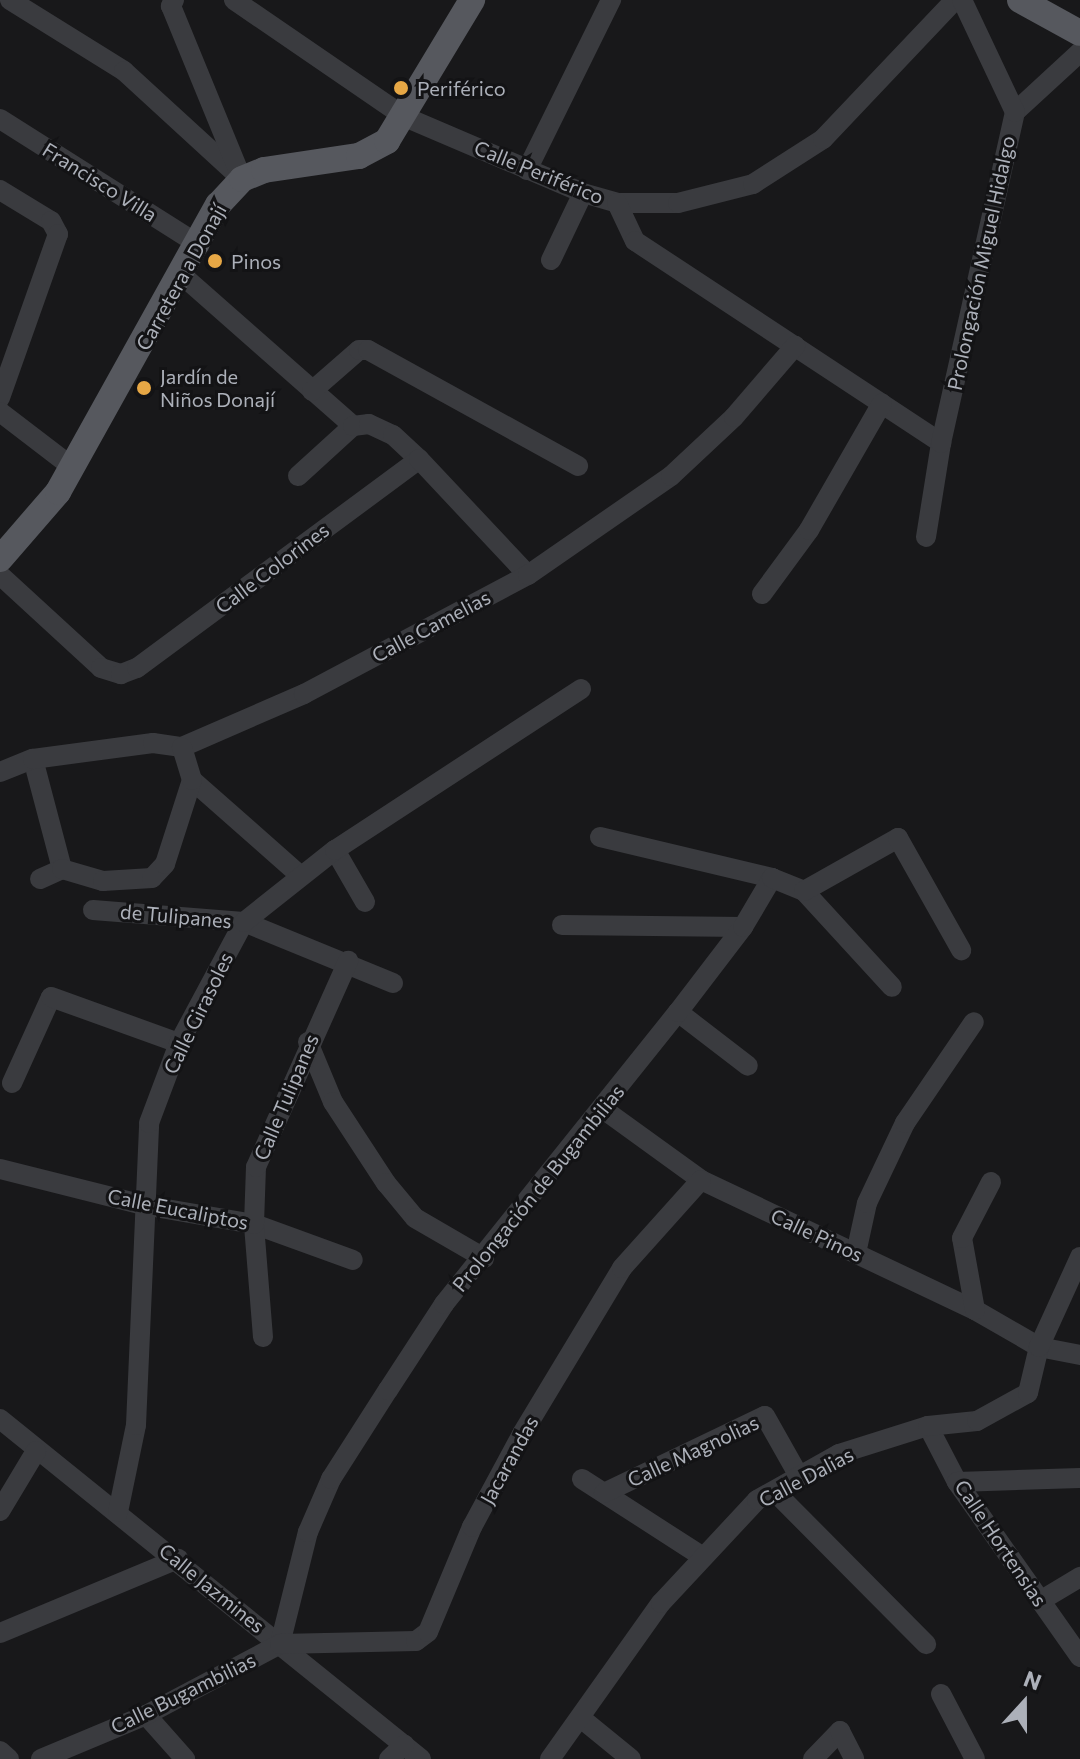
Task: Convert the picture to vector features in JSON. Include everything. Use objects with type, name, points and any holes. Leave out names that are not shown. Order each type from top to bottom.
[{"type":"main road","points":[[242,179],[264,170],[359,156],[387,141],[405,117],[472,0]]},
{"type":"main road","points":[[1020,0],[1080,33]]},
{"type":"main road","name":"Carretera a Donají","points":[[0,559],[34,525],[72,467],[183,276],[218,205],[242,179]]},
{"type":"street","points":[[10,0],[124,71],[242,179]]},
{"type":"street","points":[[174,0],[171,6],[242,179]]},
{"type":"street","name":"Calle Periférico","points":[[234,0],[405,117],[583,193],[617,203],[678,203],[753,184],[823,139],[955,0]]},
{"type":"street","points":[[527,170],[611,0]]},
{"type":"street","name":"Prolongación Miguel Hidalgo","points":[[926,537],[941,443],[1015,112],[962,0]]},
{"type":"street","points":[[1015,112],[1080,52]]},
{"type":"street","name":"Francisco Villa","points":[[0,119],[199,245]]},
{"type":"street","points":[[0,190],[44,215],[58,234],[0,398]]},
{"type":"street","points":[[551,260],[583,193]]},
{"type":"street","points":[[617,203],[635,241],[941,443]]},
{"type":"street","points":[[183,276],[353,426]]},
{"type":"street","name":"Calle Camelias","points":[[0,772],[33,759],[153,743],[182,747],[304,694],[528,575],[671,476],[734,417],[795,346]]},
{"type":"street","points":[[312,391],[359,350],[368,350],[578,466]]},
{"type":"street","points":[[762,594],[809,530],[882,403]]},
{"type":"street","points":[[0,412],[72,467]]},
{"type":"street","points":[[298,476],[353,426],[369,424],[393,435],[419,459],[528,575]]},
{"type":"street","name":"Calle Colorines","points":[[0,575],[101,668],[121,674],[137,668],[419,459]]},
{"type":"street","name":"Calle Girasoles","points":[[118,1512],[136,1425],[143,1205],[149,1123],[179,1043],[244,922],[335,850],[581,689]]},
{"type":"street","points":[[182,747],[192,780],[301,876]]},
{"type":"street","points":[[33,759],[62,869]]},
{"type":"street","points":[[40,879],[62,869],[103,881],[134,883],[152,878],[165,864],[192,780]]},
{"type":"street","points":[[600,837],[772,878],[804,891],[892,987]]},
{"type":"street","points":[[804,891],[898,838],[961,950]]},
{"type":"street","points":[[335,850],[365,902]]},
{"type":"street","name":"Prolongación de Bugambilias","points":[[280,1644],[303,1546],[331,1479],[444,1304],[484,1258],[678,1012],[743,927],[772,878]]},
{"type":"street","name":"de Tulipanes","points":[[93,910],[244,922],[348,961],[393,983]]},
{"type":"street","points":[[562,925],[743,927]]},
{"type":"street","name":"Calle Tulipanes","points":[[263,1337],[254,1224],[256,1167],[308,1042],[348,961]]},
{"type":"street","points":[[14,1076],[51,997],[179,1043]]},
{"type":"street","points":[[678,1012],[748,1066]]},
{"type":"street","points":[[856,1253],[867,1203],[905,1123],[974,1022]]},
{"type":"street","points":[[308,1042],[333,1102],[386,1183],[415,1218],[484,1258]]},
{"type":"street","name":"Calle Pinos","points":[[603,1109],[701,1180],[975,1310],[1039,1347],[1080,1355]]},
{"type":"street","name":"Calle Eucaliptos","points":[[0,1169],[143,1205],[254,1224],[353,1260]]},
{"type":"street","name":"Jacarandas","points":[[280,1644],[416,1641],[428,1632],[472,1527],[529,1421],[622,1268],[701,1180]]},
{"type":"street","points":[[975,1310],[962,1238],[991,1182]]},
{"type":"street","name":"Calle Dalias","points":[[550,1759],[582,1719],[661,1603],[757,1500],[839,1454],[928,1426],[977,1421],[1028,1393],[1039,1347],[1080,1257]]},
{"type":"street","name":"Calle Magnolias","points":[[604,1493],[765,1416],[799,1476]]},
{"type":"street","name":"Calle Jazmines","points":[[0,1419],[280,1644],[396,1752],[421,1759]]},
{"type":"street","name":"Calle Hortensias","points":[[928,1426],[957,1482],[1080,1657]]},
{"type":"street","points":[[0,1511],[36,1451]]},
{"type":"street","points":[[957,1482],[1080,1478]]},
{"type":"street","points":[[582,1479],[703,1557]]},
{"type":"street","points":[[774,1491],[926,1644]]},
{"type":"street","points":[[0,1633],[178,1559]]},
{"type":"street","points":[[1040,1601],[1080,1577]]},
{"type":"street","name":"Calle Bugambilias","points":[[41,1759],[146,1715],[280,1644]]},
{"type":"street","points":[[941,1694],[975,1759]]},
{"type":"street","points":[[146,1715],[185,1759]]},
{"type":"street","points":[[582,1719],[631,1759]]},
{"type":"street","points":[[813,1759],[840,1731],[854,1759]]},
{"type":"place","name":"Periférico","points":[[401,88]]},
{"type":"place","name":"Pinos","points":[[215,261]]},
{"type":"place","name":"Jardín de Niños Donají","points":[[144,388]]}]
